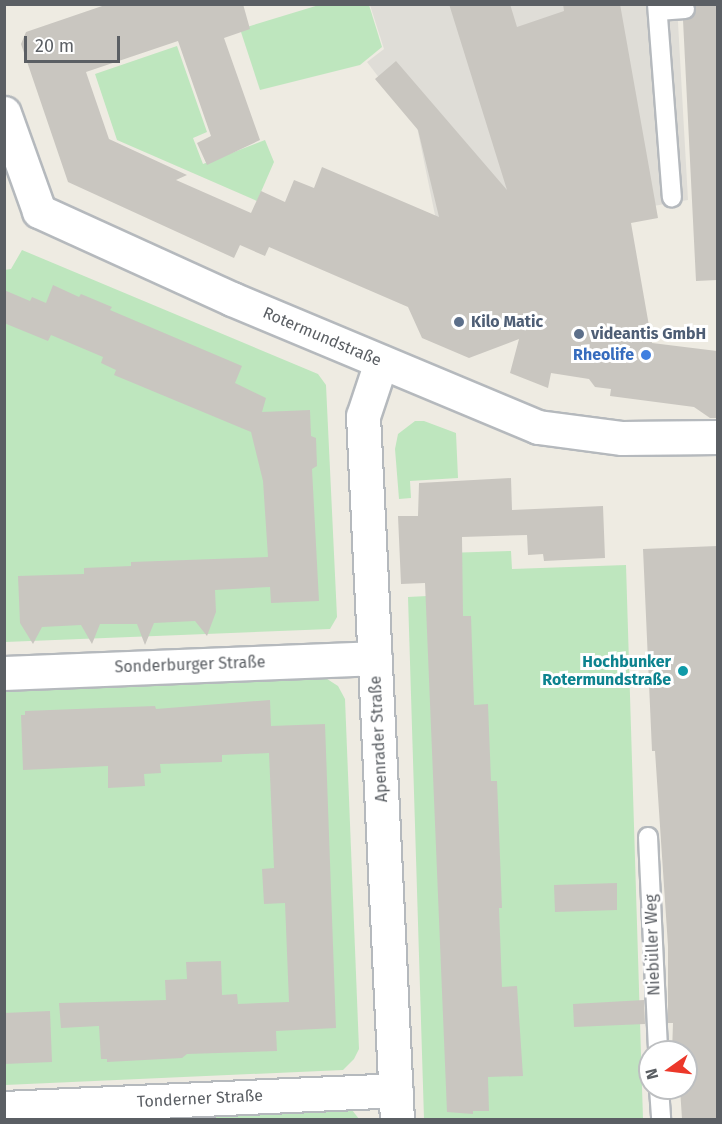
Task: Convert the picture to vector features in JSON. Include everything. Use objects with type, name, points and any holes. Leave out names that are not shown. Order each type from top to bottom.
[{"type":"street","name":"Rotermundstraße","points":[[4,113],[39,211],[232,299],[538,427],[622,438],[717,437]]},
{"type":"street","name":"Apenrader Straße","points":[[381,362],[363,416],[396,1105]]},
{"type":"street","name":"Sonderburger Straße","points":[[4,673],[375,658]]},
{"type":"street","name":"Tonderner Straße","points":[[4,1108],[396,1105]]},
{"type":"lane","points":[[672,197],[658,8],[685,9]]},
{"type":"lane","name":"Niebüller Weg","points":[[648,837],[657,1040]]},
{"type":"lane","points":[[660,1100],[661,1119]]},
{"type":"shaded area","points":[[370,5],[677,5],[688,200],[596,216],[436,220],[417,127],[367,62],[384,49]]},
{"type":"green space","points":[[319,5],[369,5],[382,47],[360,65],[260,90],[240,29]]},
{"type":"green space","points":[[177,46],[207,132],[193,138],[203,164],[265,140],[274,162],[257,201],[117,140],[95,74]]},
{"type":"green space","points":[[22,250],[318,374],[326,385],[337,617],[330,629],[5,642],[4,270],[11,269]]},
{"type":"green space","points":[[415,421],[424,421],[456,433],[458,478],[410,481],[411,498],[399,499],[395,449],[398,434]]},
{"type":"green space","points":[[511,551],[512,569],[626,565],[641,1040],[638,1040],[638,1100],[642,1100],[643,1119],[424,1119],[408,597],[447,595],[445,553]]},
{"type":"green space","points":[[324,677],[338,686],[345,699],[359,1049],[354,1059],[343,1070],[5,1085],[4,692]]},
{"type":"green space","points":[[332,1107],[352,1110],[359,1119],[59,1120]]},
{"type":"building","points":[[108,4],[243,4],[250,29],[224,38],[260,140],[207,165],[197,143],[211,136],[178,41],[86,72],[109,139],[187,175],[176,180],[251,213],[261,191],[285,202],[294,180],[314,188],[322,167],[439,217],[418,130],[375,79],[396,61],[507,190],[449,4],[510,4],[517,27],[564,11],[563,4],[620,4],[658,218],[631,223],[652,343],[717,351],[717,418],[710,418],[694,407],[610,396],[611,389],[595,387],[589,379],[551,373],[548,388],[510,373],[519,339],[469,358],[422,338],[408,307],[269,247],[265,256],[240,245],[234,258],[68,182],[21,44],[26,32]]},
{"type":"building","points":[[695,4],[717,4],[717,280],[696,281],[683,20],[695,14]]},
{"type":"building","points":[[53,285],[79,297],[81,294],[112,307],[110,310],[242,366],[235,383],[266,398],[262,412],[310,410],[311,436],[316,438],[317,466],[312,469],[319,601],[271,603],[270,587],[215,590],[216,612],[207,636],[195,621],[154,623],[145,645],[137,624],[100,624],[92,644],[81,625],[42,627],[33,644],[20,623],[18,576],[84,574],[84,568],[131,566],[131,562],[268,557],[263,481],[251,432],[114,375],[116,370],[101,363],[103,357],[51,335],[48,341],[4,323],[4,290],[30,301],[32,297],[46,303]]},
{"type":"building","points":[[511,478],[512,510],[603,506],[605,558],[544,561],[543,554],[528,555],[527,535],[462,537],[463,616],[471,616],[474,705],[488,704],[491,781],[497,781],[502,908],[499,908],[502,987],[517,986],[523,1076],[488,1077],[489,1111],[473,1111],[473,1114],[447,1112],[425,583],[401,584],[398,516],[418,516],[419,483]]},
{"type":"building","points":[[717,546],[717,1119],[682,1119],[681,1100],[698,1100],[698,1040],[672,1040],[673,1023],[668,1023],[668,946],[655,751],[652,751],[643,549]]},
{"type":"building","points":[[270,700],[271,726],[325,724],[336,1028],[276,1031],[277,1051],[187,1054],[182,1058],[107,1062],[107,1059],[101,1059],[99,1026],[61,1028],[59,1003],[166,1000],[165,980],[187,979],[186,962],[221,961],[222,995],[237,994],[238,1004],[289,1002],[285,903],[264,904],[262,869],[274,868],[269,753],[222,755],[222,762],[160,764],[161,773],[144,774],[145,786],[108,788],[108,766],[23,770],[21,715],[25,715],[25,711],[155,706],[156,709]]},
{"type":"building","points":[[617,883],[617,910],[555,912],[554,885]]},
{"type":"building","points":[[644,1000],[645,1024],[574,1027],[573,1004]]},
{"type":"building","points":[[50,1011],[52,1062],[4,1064],[4,1013]]},
{"type":"place","name":"Kilo Matic","points":[[459,322]]},
{"type":"place","name":"videantis GmbH","points":[[579,334]]},
{"type":"place","name":"Rheolife","points":[[646,355]]},
{"type":"place","name":"Hochbunker Rotermundstraße","points":[[683,671]]}]
